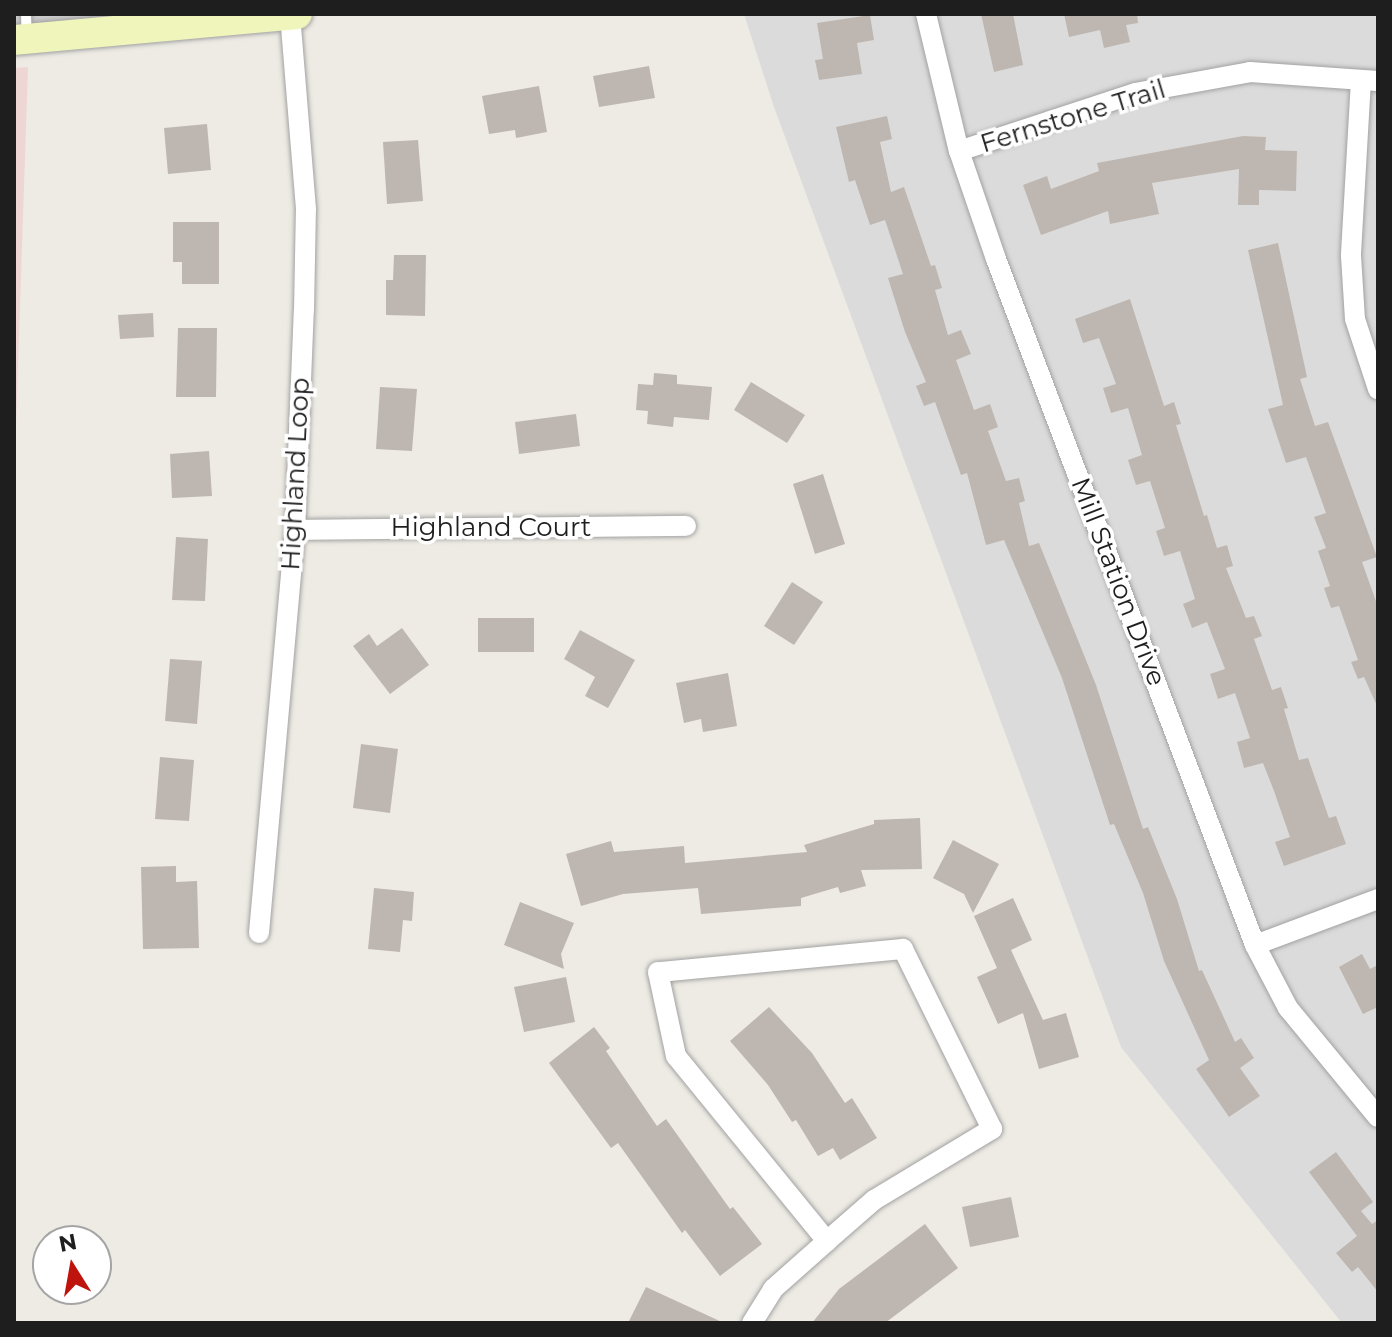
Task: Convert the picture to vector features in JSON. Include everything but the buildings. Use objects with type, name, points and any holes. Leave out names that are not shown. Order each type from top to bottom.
[{"type":"street","points":[[22,31],[297,14]]},
{"type":"street","name":"Mill Station Drive","points":[[926,14],[959,151],[996,259],[1255,945],[1288,1008],[1378,1117]]},
{"type":"street","name":"Highland Loop","points":[[259,933],[295,530],[306,209],[290,15]]},
{"type":"street","name":"Fernstone Trail","points":[[959,151],[1135,93],[1250,72],[1369,80]]},
{"type":"street","points":[[1369,80],[1351,256],[1355,319],[1378,389]]},
{"type":"street","name":"Highland Court","points":[[295,530],[686,526]]},
{"type":"street","points":[[1255,945],[1378,899]]},
{"type":"street","points":[[752,1323],[773,1289],[874,1200],[992,1129],[903,949],[658,972],[676,1056],[827,1241]]},
{"type":"shaded area","points":[[14,14],[172,14],[14,29]]},
{"type":"shaded area","points":[[744,14],[1378,14],[1378,1323],[1342,1323],[1121,1047],[774,107]]},
{"type":"shaded area","points":[[28,67],[14,486],[14,68]]}]
